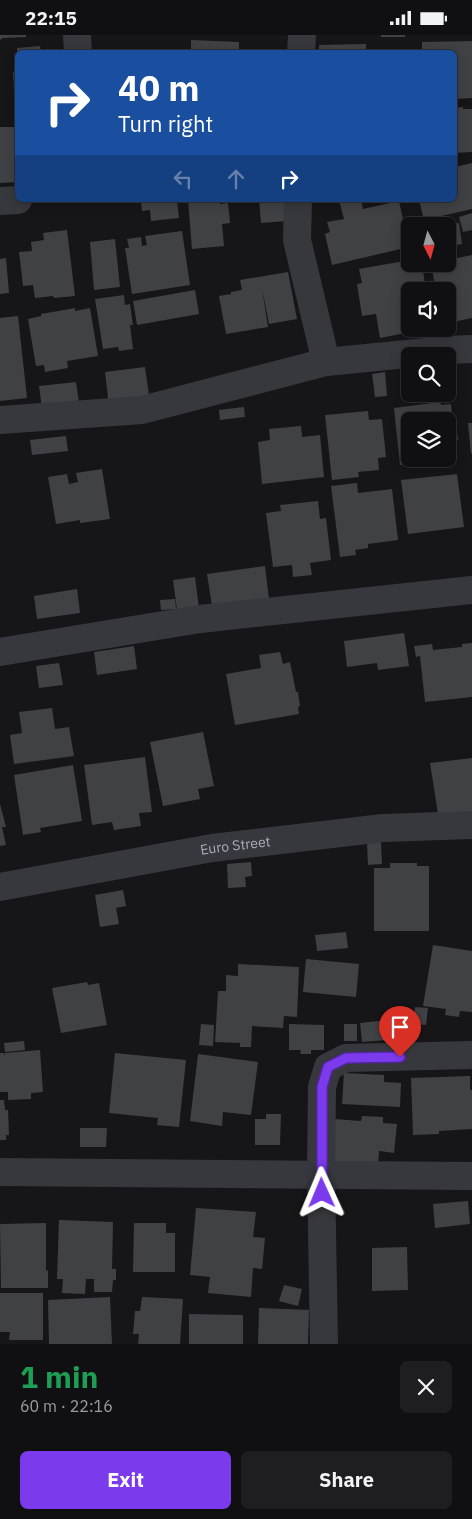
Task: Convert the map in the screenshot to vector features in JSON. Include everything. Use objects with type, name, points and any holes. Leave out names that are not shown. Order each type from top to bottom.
[{"type":"street","points":[[77,35],[78,50]]},
{"type":"street","points":[[301,50],[302,35]]},
{"type":"street","points":[[0,201],[15,200]]},
{"type":"street","points":[[298,202],[297,240],[326,362]]},
{"type":"street","points":[[0,420],[142,410],[326,362],[472,349]]},
{"type":"street","points":[[0,652],[200,619],[472,590]]},
{"type":"street","name":"Euro Street","points":[[0,887],[212,849],[383,828],[472,825]]},
{"type":"street","points":[[324,1344],[321,1174],[322,1087],[328,1067],[346,1058],[472,1055]]},
{"type":"street","points":[[0,1172],[472,1176]]},
{"type":"building","points":[[0,35],[26,35],[26,37],[3,38],[0,40]]},
{"type":"building","points":[[381,35],[405,35],[405,37],[381,37]]},
{"type":"building","points":[[191,40],[239,42],[239,50],[191,50]]},
{"type":"building","points":[[472,41],[472,98],[457,99],[457,50],[422,50],[422,42]]},
{"type":"building","points":[[366,44],[366,50],[319,50],[319,45]]},
{"type":"building","points":[[40,46],[41,50],[17,50],[17,48]]},
{"type":"building","points":[[13,72],[15,72],[15,92]]},
{"type":"building","points":[[457,108],[472,109],[472,152],[457,153]]},
{"type":"building","points":[[0,127],[15,127],[15,182],[0,183]]},
{"type":"building","points":[[472,163],[472,209],[437,217],[423,217],[420,202],[457,202],[457,167]]},
{"type":"building","points":[[141,202],[177,202],[179,218],[151,221],[150,210],[142,211]]},
{"type":"building","points":[[188,202],[228,203],[230,223],[222,224],[224,246],[192,249]]},
{"type":"building","points":[[259,202],[285,202],[287,221],[261,223]]},
{"type":"building","points":[[340,202],[361,202],[363,209],[399,202],[402,217],[401,249],[332,265],[325,234],[330,232],[327,222],[344,219]]},
{"type":"building","points":[[472,213],[472,230],[463,232],[459,217]]},
{"type":"building","points":[[459,223],[462,244],[456,245],[456,224]]},
{"type":"building","points":[[67,230],[75,296],[35,298],[33,285],[23,286],[19,252],[32,251],[31,242],[44,240],[43,233]]},
{"type":"building","points":[[182,231],[190,285],[132,294],[125,248],[129,248],[127,239],[141,237],[142,246],[147,245],[145,236]]},
{"type":"building","points":[[115,239],[120,287],[94,290],[90,242]]},
{"type":"building","points":[[472,255],[472,318],[456,321],[456,282],[434,282],[433,273],[456,273],[456,258]]},
{"type":"building","points":[[6,258],[9,293],[0,294],[0,259]]},
{"type":"building","points":[[401,262],[401,273],[423,273],[425,282],[401,282],[401,334],[380,338],[376,314],[362,316],[357,284],[362,283],[359,269]]},
{"type":"building","points":[[288,272],[297,319],[269,324],[262,288],[268,327],[226,334],[219,296],[242,290],[240,280]]},
{"type":"building","points":[[195,290],[199,314],[137,325],[133,301]]},
{"type":"building","points":[[124,295],[125,305],[130,304],[133,325],[130,325],[133,349],[119,351],[118,347],[103,349],[95,299]]},
{"type":"building","points":[[75,308],[75,311],[90,308],[98,356],[67,361],[68,368],[45,372],[44,365],[36,366],[28,319],[41,316],[41,314]]},
{"type":"building","points":[[18,316],[27,398],[0,401],[0,318]]},
{"type":"building","points":[[145,367],[150,402],[109,407],[105,372]]},
{"type":"building","points":[[385,372],[387,396],[375,397],[372,374]]},
{"type":"building","points":[[76,382],[79,403],[42,408],[39,386]]},
{"type":"building","points":[[440,402],[441,405],[451,404],[452,412],[401,412],[400,465],[394,408]]},
{"type":"building","points":[[244,407],[245,417],[220,420],[219,410]]},
{"type":"building","points":[[368,411],[369,420],[382,419],[386,457],[378,458],[379,470],[358,472],[359,477],[332,480],[325,415]]},
{"type":"building","points":[[456,423],[458,440],[456,440]]},
{"type":"building","points":[[468,423],[472,423],[471,454]]},
{"type":"building","points":[[301,426],[302,437],[320,435],[324,477],[262,484],[258,442],[270,440],[269,429]]},
{"type":"building","points":[[66,436],[68,451],[32,455],[30,440]]},
{"type":"building","points":[[102,469],[110,519],[80,523],[80,520],[56,524],[48,477],[67,474],[69,484],[78,482],[76,473]]},
{"type":"building","points":[[457,474],[464,527],[408,534],[401,480]]},
{"type":"building","points":[[357,483],[358,493],[392,489],[398,540],[368,544],[368,548],[355,550],[356,555],[340,557],[331,486]]},
{"type":"building","points":[[318,501],[320,519],[326,518],[331,560],[310,563],[312,575],[293,577],[292,565],[273,567],[266,513],[281,511],[280,505]]},
{"type":"building","points":[[265,566],[269,599],[212,606],[207,574]]},
{"type":"building","points":[[195,577],[199,608],[177,610],[173,580]]},
{"type":"building","points":[[77,589],[80,613],[37,619],[34,596]]},
{"type":"building","points":[[175,599],[176,609],[161,610],[160,600]]},
{"type":"building","points":[[404,633],[409,666],[378,670],[377,663],[347,667],[344,641]]},
{"type":"building","points":[[472,643],[472,697],[425,702],[420,656],[416,657],[414,646],[432,644],[433,650],[462,647],[462,644]]},
{"type":"building","points":[[134,646],[137,669],[97,675],[94,652]]},
{"type":"building","points":[[280,652],[283,664],[290,662],[296,692],[298,692],[299,714],[235,725],[226,674],[261,668],[259,655]]},
{"type":"building","points":[[59,663],[63,685],[39,688],[36,666]]},
{"type":"building","points":[[52,708],[55,729],[69,727],[74,756],[14,764],[10,735],[22,733],[19,712]]},
{"type":"building","points":[[203,732],[214,786],[198,789],[200,799],[163,806],[150,742]]},
{"type":"building","points":[[145,757],[152,812],[139,813],[141,826],[114,830],[112,822],[92,825],[84,765]]},
{"type":"building","points":[[472,758],[472,815],[439,820],[430,763]]},
{"type":"building","points":[[73,765],[82,821],[40,828],[41,832],[23,835],[14,775]]},
{"type":"building","points":[[0,804],[6,827],[2,827],[6,845],[0,846]]},
{"type":"building","points":[[381,842],[382,864],[368,865],[367,843]]},
{"type":"building","points":[[251,862],[252,876],[245,877],[246,887],[228,888],[227,864]]},
{"type":"building","points":[[390,863],[417,863],[417,866],[429,866],[429,931],[374,931],[374,868],[390,868]]},
{"type":"building","points":[[123,890],[126,906],[116,908],[119,924],[100,927],[95,895]]},
{"type":"building","points":[[346,932],[348,948],[317,951],[315,935]]},
{"type":"building","points":[[433,945],[472,951],[472,1012],[460,1011],[459,1017],[445,1015],[446,1009],[423,1006]]},
{"type":"building","points":[[306,959],[359,964],[356,997],[303,992]]},
{"type":"building","points":[[238,964],[299,967],[297,1017],[284,1016],[283,1028],[252,1026],[251,1047],[240,1047],[240,1043],[215,1042],[218,991],[226,991],[226,975],[238,976]]},
{"type":"building","points":[[87,982],[88,985],[99,983],[107,1025],[61,1033],[52,988]]},
{"type":"building","points":[[415,1007],[428,1008],[426,1025],[413,1024]]},
{"type":"building","points":[[398,1019],[400,1039],[362,1042],[360,1023]]},
{"type":"building","points":[[201,1024],[214,1025],[213,1046],[199,1045]]},
{"type":"building","points":[[289,1024],[324,1025],[324,1050],[311,1050],[311,1054],[300,1054],[301,1050],[289,1050]]},
{"type":"building","points":[[344,1024],[357,1024],[357,1041],[344,1041]]},
{"type":"building","points":[[24,1041],[25,1050],[5,1052],[4,1043]]},
{"type":"building","points":[[40,1050],[43,1092],[31,1093],[31,1099],[8,1100],[8,1092],[0,1092],[0,1053],[4,1053],[4,1056],[5,1053]]},
{"type":"building","points":[[115,1053],[186,1060],[179,1127],[157,1125],[158,1118],[109,1113]]},
{"type":"building","points":[[198,1054],[258,1062],[251,1115],[223,1112],[222,1126],[190,1121]]},
{"type":"building","points":[[344,1073],[384,1075],[384,1082],[401,1083],[400,1107],[342,1104]]},
{"type":"building","points":[[470,1076],[472,1129],[439,1131],[439,1134],[413,1135],[411,1078]]},
{"type":"building","points":[[0,1100],[4,1100],[5,1110],[8,1110],[9,1135],[6,1135],[6,1140],[0,1140]]},
{"type":"building","points":[[266,1114],[281,1114],[280,1145],[255,1145],[255,1119],[266,1119]]},
{"type":"building","points":[[362,1116],[383,1117],[383,1123],[397,1124],[394,1153],[379,1151],[378,1167],[330,1163],[334,1119],[361,1121]]},
{"type":"building","points":[[80,1128],[107,1128],[106,1147],[80,1147]]},
{"type":"building","points":[[468,1201],[470,1224],[435,1228],[433,1204]]},
{"type":"building","points":[[196,1208],[256,1212],[253,1237],[265,1238],[262,1269],[253,1268],[251,1297],[208,1293],[210,1277],[190,1275]]},
{"type":"building","points":[[59,1220],[113,1222],[112,1269],[116,1269],[116,1280],[113,1280],[112,1292],[94,1292],[94,1279],[86,1279],[85,1294],[62,1293],[63,1279],[57,1279]]},
{"type":"building","points":[[46,1223],[48,1288],[1,1288],[0,1224]]},
{"type":"building","points":[[134,1223],[166,1223],[166,1233],[175,1233],[175,1272],[133,1272]]},
{"type":"building","points":[[407,1247],[408,1290],[372,1291],[372,1248]]},
{"type":"building","points":[[284,1285],[302,1289],[298,1306],[279,1301]]},
{"type":"building","points":[[0,1293],[43,1293],[43,1340],[9,1340],[10,1332],[0,1332]]},
{"type":"building","points":[[110,1297],[112,1344],[49,1344],[48,1300]]},
{"type":"building","points":[[142,1297],[183,1299],[180,1344],[138,1344],[139,1334],[133,1334],[135,1311],[140,1311]]},
{"type":"building","points":[[259,1308],[309,1310],[308,1344],[258,1344]]},
{"type":"building","points":[[189,1314],[243,1315],[243,1344],[189,1344]]},
{"type":"route","points":[[322,1193],[322,1087],[328,1067],[346,1058],[400,1057]]}]
